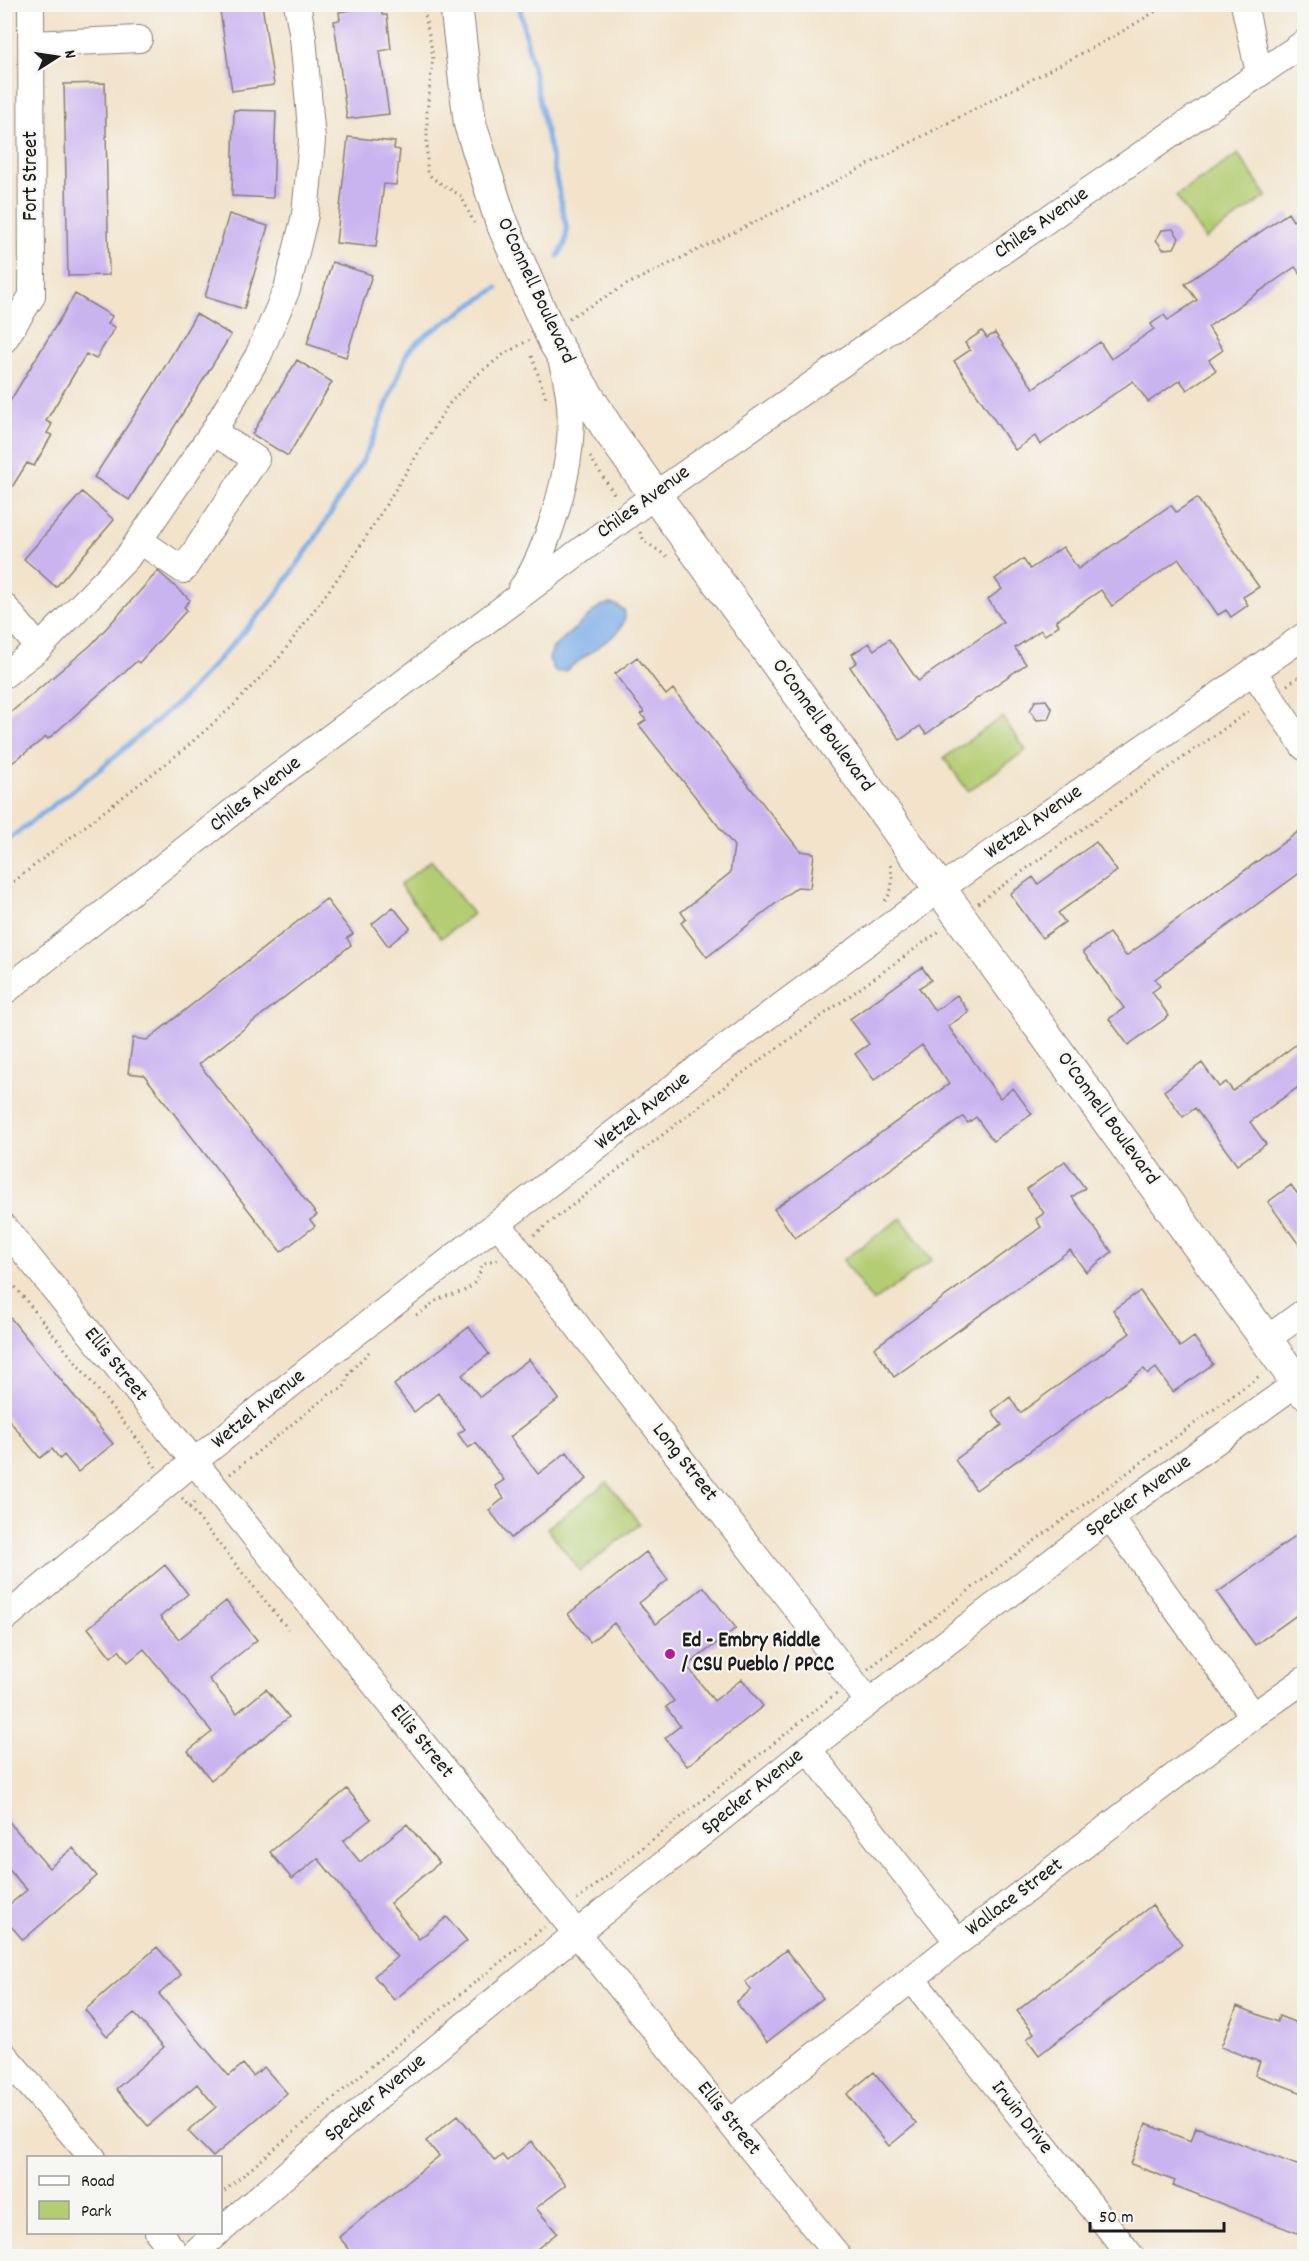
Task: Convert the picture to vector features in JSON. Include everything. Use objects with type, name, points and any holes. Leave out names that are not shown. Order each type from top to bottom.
[{"type":"main road","name":"O'Connell Boulevard","points":[[456,4],[470,124],[500,218],[536,302],[541,342],[608,429],[1267,1339],[1302,1384]]},
{"type":"street","name":"Fort Street","points":[[4,340],[32,296],[31,4]]},
{"type":"street","points":[[4,675],[39,648],[127,558],[213,432],[258,356],[287,289],[305,214],[312,140],[303,37],[297,4]]},
{"type":"street","points":[[1244,4],[1259,73]]},
{"type":"street","points":[[32,44],[139,39]]},
{"type":"street","name":"Chiles Avenue","points":[[4,992],[264,788],[655,495],[1305,43]]},
{"type":"street","points":[[511,602],[526,583],[547,537],[566,475],[571,435],[570,398],[541,342]]},
{"type":"street","points":[[139,540],[183,570],[256,459],[213,432]]},
{"type":"street","points":[[4,606],[39,648]]},
{"type":"street","name":"Wetzel Avenue","points":[[4,1618],[316,1364],[499,1225],[713,1057],[940,888],[1305,636]]},
{"type":"street","points":[[1253,671],[1305,747]]},
{"type":"street","name":"Long Street","points":[[499,1225],[869,1702]]},
{"type":"street","name":"Ellis Street","points":[[4,1227],[192,1463],[838,2256]]},
{"type":"street","points":[[1267,1339],[1305,1312]]},
{"type":"street","name":"Specker Avenue","points":[[222,2229],[368,2104],[577,1933],[808,1749],[1110,1517],[1302,1384]]},
{"type":"street","points":[[1110,1517],[1253,1716]]},
{"type":"street","name":"Wallace Street","points":[[731,2122],[958,1942],[1253,1716],[1305,1680]]},
{"type":"street","points":[[808,1749],[958,1942]]},
{"type":"street","name":"Irwin Drive","points":[[912,1979],[1131,2256]]},
{"type":"street","points":[[4,2055],[92,2156]]},
{"type":"street","points":[[160,2234],[178,2256]]},
{"type":"street","name":"Specker Avenue","points":[[191,2256],[217,2234]]},
{"type":"path","points":[[423,4],[433,56],[427,112],[427,171],[432,178],[461,196],[475,224]]},
{"type":"path","points":[[541,342],[548,405]]},
{"type":"path","points":[[571,435],[580,442],[644,541],[669,558]]},
{"type":"path","points":[[409,1319],[442,1297],[471,1287],[483,1263],[503,1260],[733,1080],[960,916],[1305,673]]},
{"type":"path","points":[[885,902],[893,886],[890,860]]},
{"type":"path","points":[[713,1057],[733,1080]]},
{"type":"path","points":[[4,1273],[150,1455],[151,1461],[288,1629]]},
{"type":"path","points":[[189,1507],[331,1393],[343,1389],[347,1385],[350,1372],[373,1347]]},
{"type":"green space","points":[[1238,154],[1267,196],[1205,239],[1176,196]]},
{"type":"green space","points":[[1002,717],[1026,750],[968,791],[944,758]]},
{"type":"green space","points":[[431,860],[473,914],[441,938],[400,885]]},
{"type":"green space","points":[[901,1218],[932,1260],[873,1302],[843,1260]]},
{"type":"green space","points":[[607,1482],[640,1524],[580,1571],[547,1528]]},
{"type":"water","points":[[610,604],[624,610],[625,614],[623,623],[616,634],[565,671],[555,672],[549,659],[553,648],[600,606]]},
{"type":"building","points":[[219,4],[262,4],[274,85],[232,91]]},
{"type":"building","points":[[381,6],[382,15],[387,15],[391,49],[380,51],[389,114],[347,119],[334,21],[340,20],[339,12]]},
{"type":"building","points":[[105,83],[109,275],[68,276],[64,84]]},
{"type":"building","points":[[234,110],[276,111],[273,198],[232,196]]},
{"type":"building","points":[[348,137],[395,142],[394,149],[400,150],[396,185],[384,184],[376,247],[336,243]]},
{"type":"building","points":[[1288,213],[1293,221],[1305,213],[1305,280],[1295,267],[1208,327],[1223,350],[1209,360],[1216,370],[1187,390],[1180,380],[1148,402],[1133,381],[1040,445],[1035,436],[1015,450],[954,361],[970,350],[965,343],[982,331],[987,338],[995,333],[1033,388],[1100,342],[1111,359],[1154,329],[1151,324],[1164,315],[1168,320],[1197,300],[1185,284]]},
{"type":"building","points":[[229,214],[268,226],[244,309],[205,297]]},
{"type":"building","points":[[1173,229],[1179,238],[1174,248],[1163,249],[1156,240],[1162,230]]},
{"type":"building","points":[[332,262],[372,275],[346,357],[307,344]]},
{"type":"building","points":[[75,294],[112,316],[108,324],[115,327],[96,359],[86,354],[46,421],[52,424],[47,433],[52,435],[34,466],[27,463],[4,500],[4,411]]},
{"type":"building","points":[[196,314],[231,335],[129,500],[94,477],[152,388]]},
{"type":"building","points":[[297,360],[332,382],[288,456],[252,434]]},
{"type":"building","points":[[82,492],[114,520],[56,587],[24,559]]},
{"type":"building","points":[[1197,498],[1259,587],[1243,597],[1248,605],[1231,617],[1226,610],[1218,615],[1179,559],[1112,606],[1101,590],[1056,621],[1059,625],[1045,635],[1041,630],[1015,648],[1026,664],[926,734],[920,726],[900,740],[850,667],[857,662],[852,654],[869,643],[874,650],[889,639],[918,681],[1003,622],[988,599],[1002,589],[995,579],[1023,559],[1030,569],[1063,547],[1078,569],[1171,505],[1176,512]]},
{"type":"building","points":[[158,571],[190,600],[184,607],[187,610],[139,663],[137,661],[48,739],[46,737],[4,769],[4,718],[91,645]]},
{"type":"building","points":[[637,657],[666,695],[673,689],[800,851],[814,853],[810,888],[797,887],[707,957],[681,923],[686,919],[681,912],[730,873],[734,846],[639,725],[646,720],[641,714],[644,712],[615,674]]},
{"type":"building","points":[[1046,700],[1052,709],[1048,719],[1037,720],[1030,711],[1035,701]]},
{"type":"building","points":[[1305,827],[1305,869],[1155,979],[1160,986],[1152,992],[1169,1016],[1128,1045],[1109,1019],[1124,1008],[1083,952],[1109,933],[1126,956]]},
{"type":"building","points":[[1096,842],[1117,871],[1058,913],[1065,922],[1042,938],[1010,894],[1033,877],[1038,884]]},
{"type":"building","points":[[326,899],[353,934],[347,938],[351,945],[199,1064],[317,1215],[310,1220],[315,1226],[281,1252],[144,1075],[128,1073],[133,1038],[147,1040]]},
{"type":"building","points":[[393,907],[410,928],[388,946],[372,924]]},
{"type":"building","points":[[922,967],[931,980],[919,988],[935,1011],[957,995],[969,1012],[948,1026],[1000,1098],[1013,1088],[1032,1114],[993,1141],[976,1117],[968,1123],[963,1117],[795,1238],[774,1209],[949,1084],[922,1045],[874,1080],[855,1054],[869,1044],[850,1019]]},
{"type":"building","points":[[1305,1038],[1305,1082],[1250,1122],[1266,1144],[1237,1165],[1195,1108],[1183,1117],[1164,1091],[1202,1063],[1219,1087],[1226,1082],[1233,1091]]},
{"type":"building","points":[[1065,1161],[1085,1188],[1072,1197],[1112,1252],[1086,1272],[1070,1250],[894,1377],[874,1348],[1041,1227],[1036,1219],[1044,1213],[1027,1189]]},
{"type":"building","points":[[1291,1185],[1305,1204],[1305,1253],[1268,1202]]},
{"type":"building","points":[[1140,1291],[1180,1347],[1194,1337],[1213,1364],[1173,1392],[1156,1368],[1148,1374],[1144,1369],[976,1490],[955,1460],[1002,1425],[992,1411],[1010,1397],[1020,1413],[1130,1333],[1113,1310]]},
{"type":"building","points":[[4,1310],[113,1444],[78,1472],[64,1455],[60,1459],[52,1449],[40,1458],[4,1414]]},
{"type":"building","points":[[469,1327],[489,1354],[462,1375],[480,1397],[529,1359],[559,1399],[510,1437],[538,1474],[567,1452],[587,1479],[511,1538],[489,1510],[504,1498],[495,1486],[504,1480],[476,1443],[468,1448],[458,1434],[465,1429],[438,1393],[414,1412],[394,1385]]},
{"type":"building","points":[[1305,1529],[1305,1609],[1255,1645],[1217,1593]]},
{"type":"building","name":"Ed - Embry Riddle / CSU Pueblo / PPCC","points":[[646,1552],[668,1580],[639,1603],[656,1624],[704,1587],[736,1628],[687,1666],[714,1701],[742,1679],[763,1706],[687,1766],[665,1738],[680,1726],[666,1707],[674,1701],[614,1623],[590,1642],[568,1614]]},
{"type":"building","points":[[165,1565],[188,1594],[160,1617],[179,1639],[226,1601],[257,1640],[209,1679],[237,1713],[266,1689],[289,1717],[211,1780],[188,1751],[212,1732],[144,1649],[128,1662],[119,1650],[111,1657],[88,1628]]},
{"type":"building","points":[[347,1789],[371,1819],[343,1841],[360,1862],[407,1824],[439,1863],[390,1903],[419,1939],[447,1917],[467,1941],[394,2000],[374,1976],[397,1957],[318,1858],[292,1879],[270,1852]]},
{"type":"building","points":[[4,1816],[49,1868],[73,1848],[97,1876],[23,1940],[4,1918],[4,1909],[27,1890],[4,1864]]},
{"type":"building","points":[[1152,1905],[1182,1944],[1039,2055],[1027,2039],[1034,2033],[1017,2011]]},
{"type":"building","points":[[157,1947],[181,1975],[159,1994],[229,2076],[243,2064],[253,2076],[264,2067],[287,2093],[212,2156],[188,2131],[216,2107],[197,2084],[148,2126],[116,2089],[164,2047],[134,2013],[107,2036],[85,2010]]},
{"type":"building","points":[[786,1950],[823,1998],[767,2042],[736,2002],[751,1990],[745,1982]]},
{"type":"building","points":[[1237,2006],[1277,2022],[1279,2016],[1305,2026],[1305,2094],[1255,2075],[1260,2062],[1221,2047]]},
{"type":"building","points":[[874,2072],[916,2124],[889,2146],[847,2094]]},
{"type":"building","points":[[458,2115],[495,2161],[502,2155],[507,2161],[531,2141],[566,2185],[536,2208],[557,2233],[528,2256],[355,2256],[339,2237],[439,2156],[426,2141]]},
{"type":"building","points":[[1146,2124],[1191,2141],[1196,2127],[1305,2168],[1305,2236],[1173,2185],[1175,2181],[1131,2164]]},
{"type":"waterway","points":[[519,4],[567,230],[565,244],[558,256]]},
{"type":"waterway","points":[[4,843],[100,769],[183,698],[271,602],[313,542],[362,462],[408,351],[426,335],[497,288]]},
{"type":"place","name":"Ed - Embry Riddle / CSU Pueblo / PPCC","points":[[670,1654]]}]
